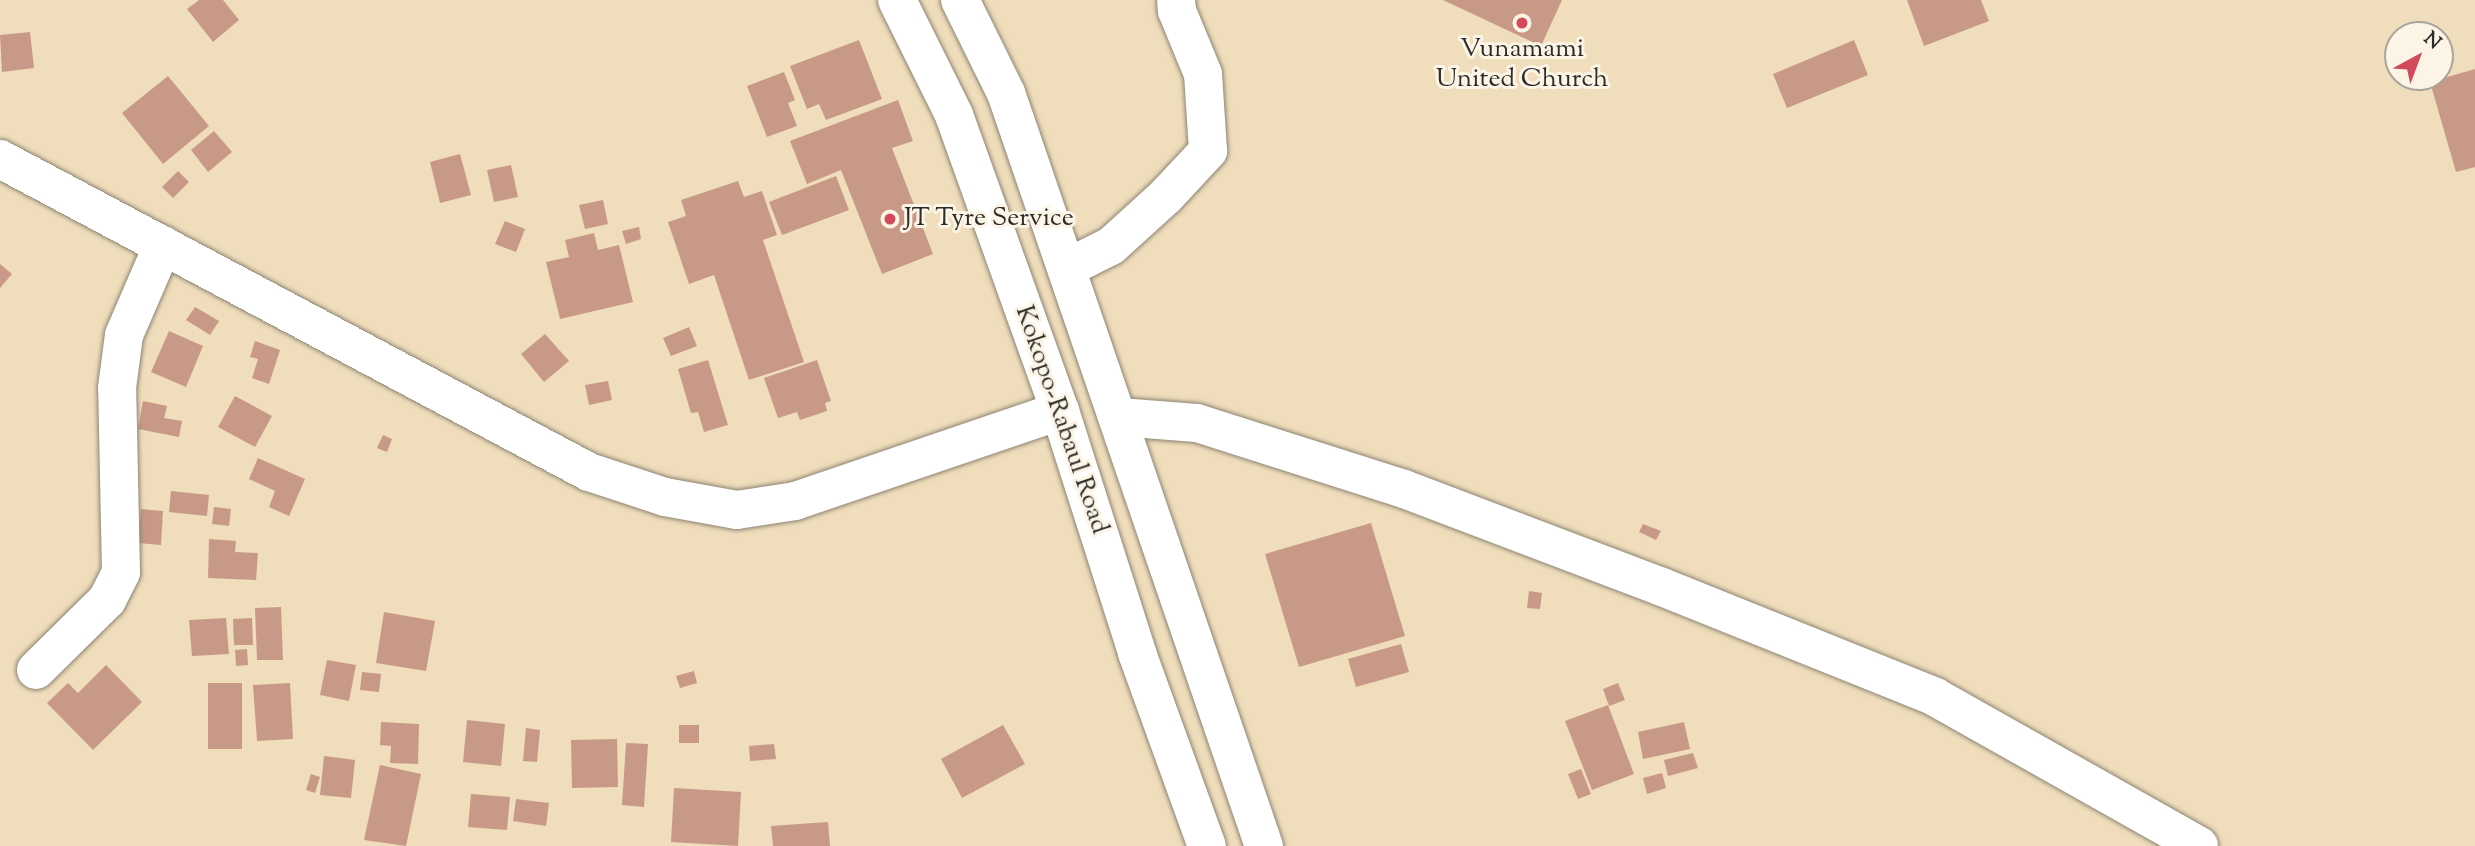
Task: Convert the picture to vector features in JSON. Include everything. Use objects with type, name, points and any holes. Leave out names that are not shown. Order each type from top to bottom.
[{"type":"street","name":"Kokopo-Rabaul Road","points":[[897,0],[954,115],[1060,411],[1137,653],[1207,846]]},
{"type":"street","name":"Kokopo-Rabaul Road","points":[[960,0],[1006,93],[1264,846]]},
{"type":"street","points":[[1067,268],[1111,246],[1166,197],[1208,151],[1203,74],[1176,0]]},
{"type":"street","points":[[0,159],[589,472],[677,499],[737,510],[795,501],[1060,411]]},
{"type":"street","points":[[36,670],[107,600],[121,572],[117,388],[122,349],[124,335],[163,245]]},
{"type":"street","points":[[1119,418],[1197,423],[1404,489],[1662,587],[1935,697],[2199,846]]},
{"type":"building","points":[[199,0],[223,0],[239,20],[213,42],[187,9]]},
{"type":"building","name":"Vunamami United Church","points":[[1443,0],[1562,0],[1541,46]]},
{"type":"building","points":[[1907,0],[1981,0],[1989,21],[1924,46]]},
{"type":"building","points":[[30,32],[34,68],[2,72],[0,35]]},
{"type":"building","points":[[859,40],[882,99],[826,120],[819,104],[807,109],[790,66]]},
{"type":"building","points":[[1854,40],[1868,75],[1787,108],[1773,74]]},
{"type":"building","points":[[2475,69],[2475,167],[2456,172],[2433,91],[2454,91],[2454,75]]},
{"type":"building","points":[[784,72],[795,100],[788,103],[797,126],[767,137],[747,86]]},
{"type":"building","points":[[168,76],[209,126],[163,164],[122,113]]},
{"type":"building","name":"JT Tyre Service","points":[[898,100],[913,141],[892,148],[933,254],[882,274],[841,170],[807,184],[790,141]]},
{"type":"building","points":[[214,131],[232,152],[208,172],[191,150]]},
{"type":"building","points":[[460,154],[471,195],[440,203],[430,162]]},
{"type":"building","points":[[511,165],[518,197],[494,202],[487,170]]},
{"type":"building","points":[[178,171],[189,182],[173,198],[162,187]]},
{"type":"building","points":[[836,176],[849,210],[782,235],[769,202]]},
{"type":"building","points":[[738,181],[744,197],[762,191],[777,235],[763,240],[804,362],[749,380],[714,275],[689,284],[668,222],[686,216],[681,200]]},
{"type":"building","points":[[603,200],[608,224],[585,229],[579,205]]},
{"type":"building","points":[[505,221],[525,229],[516,252],[495,244]]},
{"type":"building","points":[[639,227],[641,239],[626,244],[622,231]]},
{"type":"building","points":[[594,233],[598,250],[619,245],[633,302],[560,319],[546,262],[569,257],[565,240]]},
{"type":"building","points":[[0,264],[12,274],[0,288]]},
{"type":"building","points":[[195,307],[219,321],[210,335],[186,320]]},
{"type":"building","points":[[689,327],[697,346],[671,356],[663,338]]},
{"type":"building","points":[[169,331],[203,346],[186,387],[151,372]]},
{"type":"building","points":[[545,334],[569,361],[544,382],[521,354]]},
{"type":"building","points":[[255,341],[280,350],[269,384],[252,378],[258,359],[250,357]]},
{"type":"building","points":[[708,360],[728,425],[704,432],[698,412],[691,413],[678,369]]},
{"type":"building","points":[[817,360],[831,401],[825,403],[827,411],[800,420],[797,412],[778,418],[764,378]]},
{"type":"building","points":[[608,381],[612,400],[589,405],[585,385]]},
{"type":"building","points":[[235,396],[272,416],[255,447],[218,427]]},
{"type":"building","points":[[143,401],[167,406],[164,418],[182,421],[179,437],[138,429]]},
{"type":"building","points":[[383,435],[392,439],[387,452],[377,448]]},
{"type":"building","points":[[258,458],[305,479],[289,516],[269,507],[275,491],[249,479]]},
{"type":"building","points":[[171,491],[209,495],[207,516],[169,512]]},
{"type":"building","points":[[214,507],[231,509],[229,526],[212,524]]},
{"type":"building","points":[[141,509],[163,511],[161,545],[138,543]]},
{"type":"building","points":[[1371,523],[1405,636],[1299,667],[1265,554]]},
{"type":"building","points":[[1643,524],[1661,531],[1656,540],[1639,532]]},
{"type":"building","points":[[209,539],[236,541],[235,552],[258,553],[256,580],[208,578]]},
{"type":"building","points":[[1529,591],[1542,593],[1540,609],[1527,608]]},
{"type":"building","points":[[281,607],[283,660],[257,660],[255,608]]},
{"type":"building","points":[[384,612],[435,621],[426,671],[376,663]]},
{"type":"building","points":[[226,618],[229,654],[192,656],[189,620]]},
{"type":"building","points":[[252,618],[253,645],[234,645],[233,619]]},
{"type":"building","points":[[1401,644],[1409,672],[1356,687],[1348,659]]},
{"type":"building","points":[[247,649],[248,665],[236,666],[235,650]]},
{"type":"building","points":[[327,660],[356,665],[349,701],[320,695]]},
{"type":"building","points":[[106,665],[142,702],[93,750],[47,703],[68,683],[78,693]]},
{"type":"building","points":[[694,671],[697,683],[680,688],[676,676]]},
{"type":"building","points":[[362,672],[381,674],[379,692],[360,690]]},
{"type":"building","points":[[208,683],[242,683],[242,749],[208,749]]},
{"type":"building","points":[[290,683],[293,739],[257,741],[253,685]]},
{"type":"building","points":[[1618,683],[1625,700],[1609,706],[1603,689]]},
{"type":"building","points":[[1608,705],[1634,774],[1592,790],[1565,721]]},
{"type":"building","points":[[467,720],[505,724],[501,766],[463,762]]},
{"type":"building","points":[[381,722],[419,724],[418,764],[390,763],[391,746],[380,745]]},
{"type":"building","points":[[1684,722],[1690,749],[1643,759],[1638,732]]},
{"type":"building","points":[[679,725],[699,725],[699,743],[679,743]]},
{"type":"building","points":[[1003,725],[1025,764],[962,798],[941,759]]},
{"type":"building","points":[[526,728],[540,730],[537,762],[523,761]]},
{"type":"building","points":[[617,739],[618,787],[572,788],[571,740]]},
{"type":"building","points":[[626,743],[648,744],[644,807],[622,805]]},
{"type":"building","points":[[774,744],[776,759],[750,761],[749,746]]},
{"type":"building","points":[[1693,753],[1698,768],[1668,776],[1664,760]]},
{"type":"building","points":[[324,756],[355,760],[351,798],[320,795]]},
{"type":"building","points":[[380,765],[421,774],[406,846],[364,840]]},
{"type":"building","points":[[1581,769],[1591,794],[1578,799],[1568,774]]},
{"type":"building","points":[[1662,773],[1666,788],[1647,794],[1643,778]]},
{"type":"building","points":[[311,774],[320,777],[315,793],[306,790]]},
{"type":"building","points":[[674,788],[741,792],[738,846],[671,842]]},
{"type":"building","points":[[471,794],[510,797],[507,830],[468,827]]},
{"type":"building","points":[[516,799],[549,803],[546,826],[513,821]]},
{"type":"building","points":[[828,822],[830,846],[773,846],[771,826]]},
{"type":"place","name":"Vunamami United Church","points":[[1522,23]]},
{"type":"place","name":"JT Tyre Service","points":[[890,219]]}]
